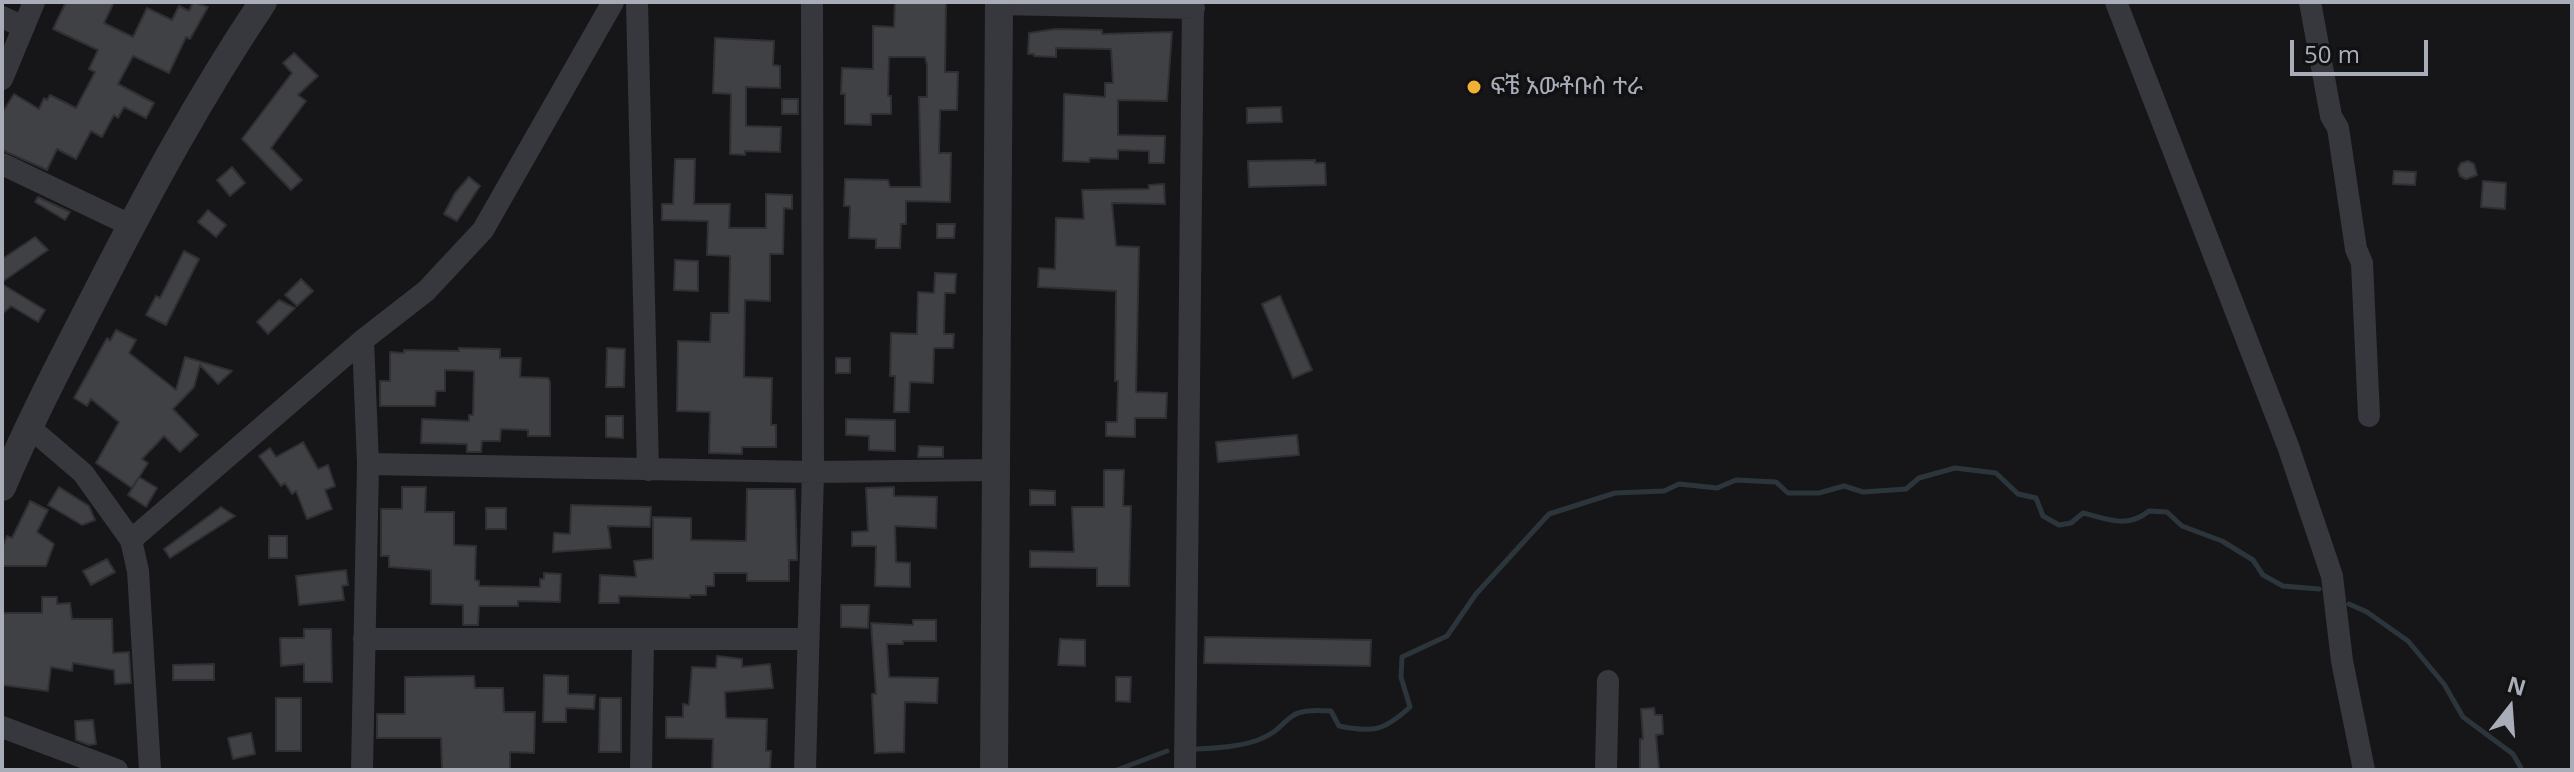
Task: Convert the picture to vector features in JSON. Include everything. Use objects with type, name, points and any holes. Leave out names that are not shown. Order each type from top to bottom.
[{"type":"street","points":[[2,79],[34,2]]},
{"type":"street","points":[[2,487],[9,450],[28,426],[130,225],[215,74],[263,2]]},
{"type":"street","points":[[131,540],[363,340],[426,291],[483,230],[613,2]]},
{"type":"street","points":[[637,2],[648,470]]},
{"type":"street","points":[[805,770],[813,472],[812,2]]},
{"type":"street","points":[[2116,2],[2288,446],[2332,576],[2342,661],[2364,770]]},
{"type":"street","points":[[2310,2],[2331,116],[2338,128],[2356,249],[2362,263],[2369,416]]},
{"type":"street","points":[[994,770],[999,3],[1194,5],[1185,770]]},
{"type":"street","points":[[2,17],[24,27]]},
{"type":"street","points":[[2,164],[130,225]]},
{"type":"street","points":[[362,770],[368,464],[363,340]]},
{"type":"street","points":[[28,426],[83,473],[131,540],[138,571],[150,770]]},
{"type":"street","points":[[368,464],[813,472],[996,470]]},
{"type":"street","points":[[364,639],[808,639]]},
{"type":"street","points":[[641,770],[643,639]]},
{"type":"street","points":[[1606,770],[1608,681]]},
{"type":"street","points":[[2,727],[117,770]]},
{"type":"building","points":[[66,2],[114,2],[104,23],[133,37],[147,8],[172,20],[179,6],[189,11],[193,2],[208,7],[190,39],[186,37],[169,73],[133,56],[118,84],[154,103],[146,118],[124,107],[118,118],[114,115],[102,137],[91,131],[76,159],[57,149],[47,170],[2,150],[2,113],[14,94],[39,109],[44,98],[47,100],[50,95],[76,108],[95,72],[89,69],[98,50],[53,29]]},
{"type":"building","points":[[895,2],[946,2],[945,72],[958,72],[957,110],[940,110],[939,153],[951,153],[950,202],[906,201],[906,224],[901,224],[900,248],[876,248],[876,239],[849,238],[850,206],[844,206],[845,179],[888,180],[890,187],[921,187],[919,97],[927,97],[927,65],[925,57],[889,57],[891,114],[871,114],[871,125],[845,124],[842,68],[873,69],[873,26],[894,27]]},
{"type":"building","points":[[1056,29],[1102,30],[1102,34],[1172,32],[1167,101],[1118,100],[1118,135],[1165,136],[1164,163],[1149,163],[1149,151],[1118,150],[1118,159],[1063,161],[1064,94],[1105,97],[1105,83],[1113,83],[1111,49],[1056,48],[1056,57],[1028,54],[1029,33]]},
{"type":"building","points":[[715,38],[774,41],[773,65],[780,66],[780,88],[746,87],[746,126],[781,127],[780,152],[730,154],[731,94],[713,93]]},
{"type":"building","points":[[294,53],[318,76],[298,95],[306,101],[271,148],[302,180],[291,190],[242,139],[292,73],[283,63]]},
{"type":"building","points":[[782,99],[798,99],[798,114],[782,114]]},
{"type":"building","points":[[1281,107],[1282,122],[1247,123],[1247,108]]},
{"type":"building","points":[[675,159],[695,159],[694,204],[730,204],[729,228],[766,228],[766,194],[792,195],[792,209],[784,208],[783,254],[770,254],[770,301],[745,300],[744,377],[772,378],[771,425],[776,425],[776,447],[742,447],[742,454],[709,453],[710,412],[677,411],[678,341],[710,342],[711,313],[729,313],[730,256],[707,255],[708,221],[662,220],[662,204],[673,204]]},
{"type":"building","points":[[1315,160],[1315,163],[1325,163],[1326,185],[1249,187],[1248,161]]},
{"type":"building","points":[[2468,161],[2474,164],[2477,175],[2466,179],[2460,176],[2458,169],[2461,163]]},
{"type":"building","points":[[232,167],[245,183],[230,196],[217,180]]},
{"type":"building","points":[[2394,171],[2416,172],[2415,185],[2393,184]]},
{"type":"building","points":[[469,177],[480,186],[457,221],[444,214],[455,193]]},
{"type":"building","points":[[2483,181],[2506,183],[2505,209],[2481,207]]},
{"type":"building","points":[[1164,184],[1165,204],[1112,203],[1116,246],[1139,247],[1136,392],[1167,393],[1166,418],[1135,418],[1135,437],[1106,436],[1106,422],[1117,422],[1116,291],[1038,287],[1039,268],[1055,269],[1056,218],[1084,219],[1082,190],[1149,189],[1149,185]]},
{"type":"building","points":[[38,197],[70,212],[65,220],[35,202]]},
{"type":"building","points":[[208,210],[226,225],[216,237],[198,222]]},
{"type":"building","points":[[937,224],[955,224],[954,238],[937,238]]},
{"type":"building","points":[[35,237],[48,250],[2,282],[2,259]]},
{"type":"building","points":[[184,251],[199,259],[166,325],[146,315],[156,296],[160,298]]},
{"type":"building","points":[[675,260],[698,261],[698,291],[674,290]]},
{"type":"building","points":[[935,273],[956,274],[955,293],[945,293],[944,334],[954,334],[953,348],[934,348],[933,383],[910,382],[909,412],[894,412],[895,376],[890,376],[891,333],[917,334],[918,292],[934,293]]},
{"type":"building","points":[[301,279],[313,291],[297,306],[285,295]]},
{"type":"building","points":[[2,284],[45,310],[38,322],[11,306],[2,314]]},
{"type":"building","points":[[1280,296],[1312,370],[1293,378],[1262,304]]},
{"type":"building","points":[[279,300],[295,308],[268,334],[257,322]]},
{"type":"building","points":[[116,330],[136,340],[129,353],[176,390],[185,357],[232,371],[218,384],[200,365],[194,387],[173,409],[198,435],[180,452],[164,436],[142,459],[148,463],[132,488],[96,463],[119,422],[91,399],[87,406],[74,398],[107,338],[110,341]]},
{"type":"building","points":[[459,348],[500,349],[500,358],[521,358],[520,377],[548,378],[550,436],[528,436],[528,430],[501,429],[500,441],[482,441],[481,452],[467,452],[467,444],[421,443],[422,419],[469,421],[469,415],[473,415],[474,371],[445,370],[445,391],[436,391],[435,406],[380,406],[380,381],[390,381],[390,352],[459,351]]},
{"type":"building","points":[[607,348],[625,349],[624,387],[606,387]]},
{"type":"building","points":[[836,358],[850,358],[850,373],[836,373]]},
{"type":"building","points":[[606,416],[623,416],[623,438],[606,437]]},
{"type":"building","points":[[846,419],[895,420],[895,451],[869,450],[869,436],[846,435]]},
{"type":"building","points":[[1297,435],[1299,455],[1218,462],[1216,442]]},
{"type":"building","points":[[303,442],[318,469],[328,465],[335,486],[325,490],[332,509],[307,519],[296,491],[292,494],[285,483],[281,486],[259,456],[270,448],[276,457]]},
{"type":"building","points":[[919,446],[943,447],[943,457],[918,457]]},
{"type":"building","points":[[1104,470],[1124,470],[1123,506],[1131,506],[1129,586],[1097,586],[1097,568],[1030,567],[1030,551],[1074,552],[1072,507],[1104,507]]},
{"type":"building","points":[[139,477],[157,488],[146,507],[128,495]]},
{"type":"building","points":[[59,487],[89,506],[95,520],[82,525],[48,505]]},
{"type":"building","points":[[402,487],[426,487],[425,512],[454,512],[454,545],[476,546],[475,580],[479,581],[479,586],[540,587],[544,573],[561,574],[560,602],[518,601],[518,606],[479,606],[478,625],[463,625],[463,605],[431,604],[431,570],[389,567],[389,556],[381,556],[381,509],[402,509]]},
{"type":"building","points":[[894,487],[894,496],[937,497],[936,528],[895,526],[896,562],[910,563],[910,587],[875,586],[876,546],[852,546],[852,532],[868,531],[866,488]]},
{"type":"building","points":[[747,489],[795,489],[797,560],[789,560],[789,581],[747,581],[747,573],[714,573],[714,586],[706,586],[706,595],[690,595],[690,598],[619,596],[619,603],[599,603],[600,575],[636,577],[634,561],[653,559],[653,517],[691,518],[691,540],[746,541]]},
{"type":"building","points":[[1030,490],[1055,491],[1055,505],[1030,505]]},
{"type":"building","points":[[30,501],[48,510],[37,532],[54,544],[46,566],[2,566],[2,548],[7,536],[12,538]]},
{"type":"building","points":[[571,505],[651,507],[650,527],[608,526],[611,548],[553,552],[554,533],[570,534]]},
{"type":"building","points":[[221,507],[235,516],[170,558],[164,549]]},
{"type":"building","points":[[486,508],[506,508],[506,529],[486,529]]},
{"type":"building","points":[[269,536],[287,536],[287,558],[269,558]]},
{"type":"building","points":[[107,559],[115,572],[91,585],[83,571]]},
{"type":"building","points":[[346,570],[348,585],[342,586],[344,600],[299,605],[296,576]]},
{"type":"building","points":[[42,597],[57,597],[57,604],[70,603],[72,619],[112,619],[113,653],[129,652],[131,683],[115,684],[114,670],[73,663],[72,671],[51,667],[48,691],[2,685],[2,613],[42,613]]},
{"type":"building","points":[[841,605],[869,605],[868,628],[841,627]]},
{"type":"building","points":[[913,620],[936,620],[936,641],[887,644],[889,677],[938,678],[937,703],[905,702],[904,752],[875,753],[872,694],[876,694],[871,623],[913,625]]},
{"type":"building","points":[[304,629],[331,629],[332,682],[304,682],[304,664],[281,666],[280,638],[304,638]]},
{"type":"building","points":[[1205,637],[1371,640],[1370,666],[1204,663]]},
{"type":"building","points":[[1060,639],[1085,640],[1085,666],[1058,665]]},
{"type":"building","points":[[717,656],[742,659],[742,667],[770,664],[773,688],[725,692],[726,718],[767,719],[766,751],[771,751],[770,770],[712,770],[713,739],[666,738],[666,717],[683,717],[683,704],[689,705],[692,667],[716,668]]},
{"type":"building","points":[[214,664],[214,680],[173,680],[173,665]]},
{"type":"building","points":[[544,675],[568,676],[568,694],[595,695],[594,709],[566,708],[566,722],[543,722]]},
{"type":"building","points":[[474,676],[475,688],[503,688],[504,712],[535,712],[534,753],[510,752],[510,770],[442,770],[441,738],[377,738],[377,714],[405,714],[405,677]]},
{"type":"building","points":[[1116,677],[1131,677],[1130,702],[1116,701]]},
{"type":"building","points":[[276,698],[301,698],[301,751],[276,751]]},
{"type":"building","points":[[600,698],[621,698],[621,752],[599,752]]},
{"type":"building","points":[[1654,708],[1655,715],[1662,715],[1663,734],[1656,735],[1659,770],[1640,770],[1640,739],[1643,739],[1641,709]]},
{"type":"building","points":[[93,720],[96,744],[76,740],[75,721]]},
{"type":"building","points":[[251,733],[255,754],[233,759],[228,738]]},
{"type":"waterway","points":[[1195,749],[1235,746],[1258,740],[1302,712],[1331,711],[1339,726],[1361,729],[1378,728],[1393,721],[1410,707],[1401,677],[1402,657],[1447,636],[1476,594],[1549,514],[1615,493],[1664,491],[1679,484],[1717,488],[1736,480],[1776,482],[1788,493],[1819,493],[1844,486],[1863,492],[1906,489],[1919,478],[1955,468],[1996,473],[2018,494],[2036,498],[2043,516],[2059,525],[2071,523],[2083,513],[2125,521],[2149,511],[2167,512],[2182,526],[2222,541],[2253,560],[2263,575],[2283,586],[2319,589]]},
{"type":"waterway","points":[[2349,604],[2367,612],[2408,641],[2444,684],[2463,717],[2513,754],[2522,770]]},
{"type":"waterway","points":[[1117,770],[1167,751]]},
{"type":"place","name":"ፍቼ አውቶቡስ ተራ","points":[[1474,87]]}]
